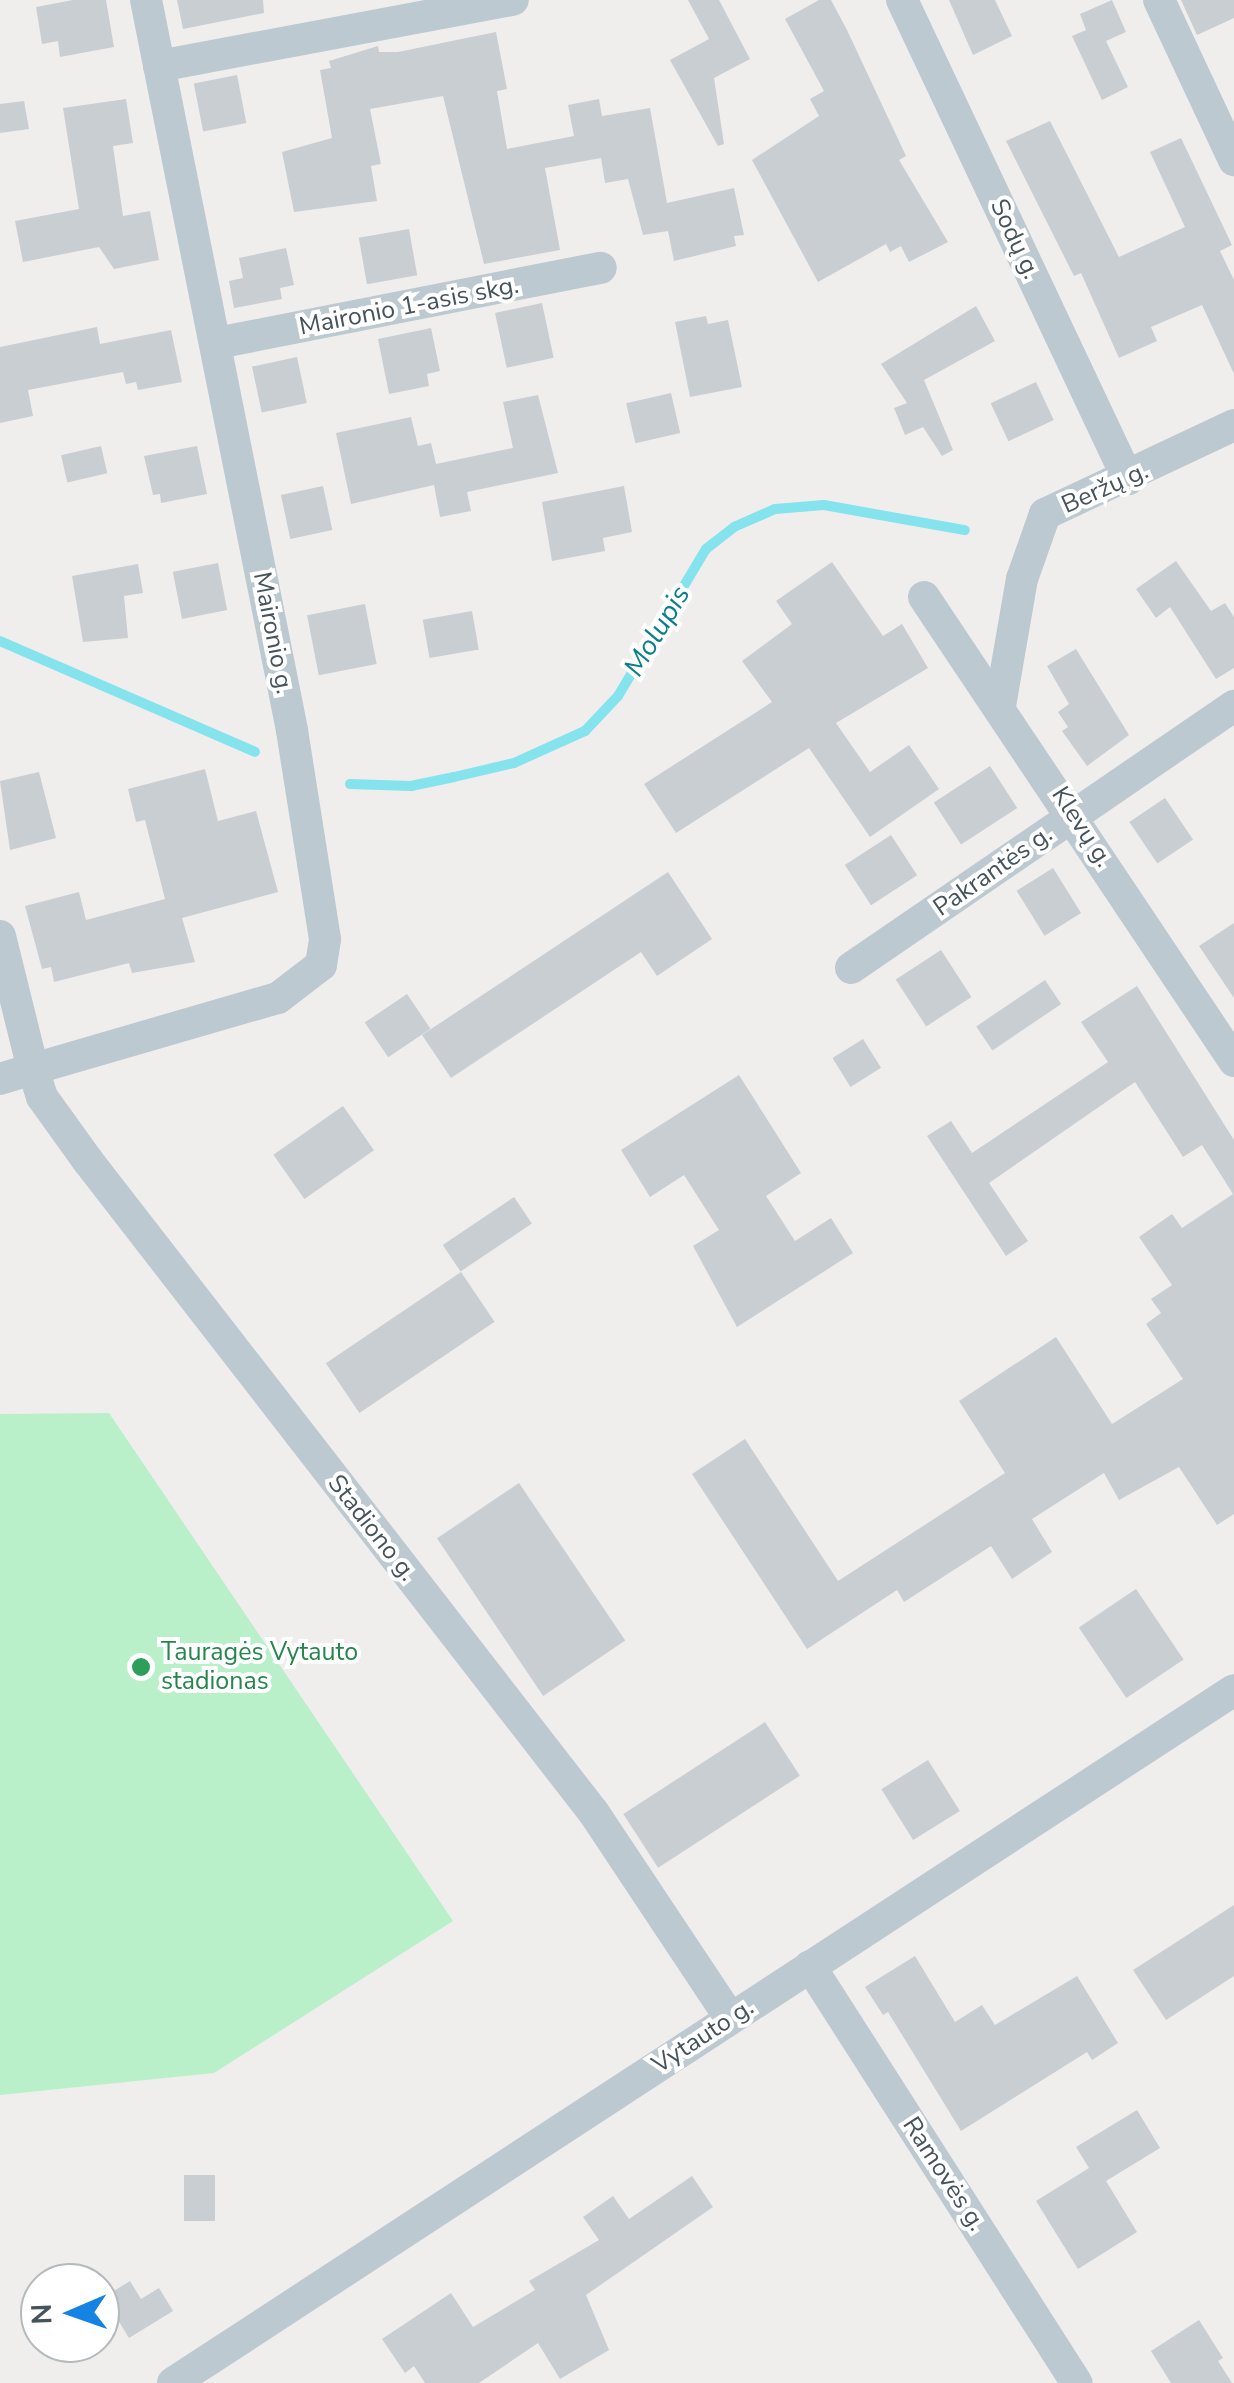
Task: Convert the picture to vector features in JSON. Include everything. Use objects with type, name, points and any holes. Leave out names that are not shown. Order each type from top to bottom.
[{"type":"street","name":"Maironio g.","points":[[33,1069],[278,998],[320,965],[322,897],[217,344],[146,0]]},
{"type":"street","points":[[159,66],[513,0]]},
{"type":"street","name":"Sodų g.","points":[[902,0],[1128,479]]},
{"type":"street","points":[[1159,0],[1234,160]]},
{"type":"street","name":"Maironio 1-asis skg.","points":[[217,344],[601,268]]},
{"type":"street","name":"Beržų g.","points":[[1000,706],[1022,578],[1046,514],[1128,479],[1234,426]]},
{"type":"street","name":"Klevų g.","points":[[924,597],[1074,815],[1234,1061]]},
{"type":"street","name":"Pakrantės g.","points":[[851,968],[1234,706]]},
{"type":"street","name":"Stadiono g.","points":[[0,936],[42,1097],[88,1162],[594,1814],[730,2018]]},
{"type":"street","points":[[0,1079],[33,1069]]},
{"type":"street","name":"Vytauto g.","points":[[172,2383],[1234,1690]]},
{"type":"street","name":"Ramovės g.","points":[[810,1966],[1077,2383]]},
{"type":"green space","name":"Tauragės Vytauto stadionas","points":[[109,1413],[453,1921],[214,2073],[0,2095],[0,1414]]},
{"type":"building","points":[[73,0],[106,0],[114,47],[60,57],[58,41],[42,44],[36,7]]},
{"type":"building","points":[[177,0],[263,0],[264,13],[183,29]]},
{"type":"building","points":[[688,0],[719,0],[750,59],[714,78],[724,144],[718,146],[670,60],[709,39]]},
{"type":"building","points":[[819,0],[831,0],[847,30],[906,156],[899,160],[948,242],[909,262],[901,246],[890,252],[886,244],[818,282],[752,160],[819,116],[810,99],[824,91],[785,19]]},
{"type":"building","points":[[949,0],[995,0],[1012,36],[973,55]]},
{"type":"building","points":[[1112,0],[1126,32],[1106,41],[1128,87],[1102,100],[1072,36],[1086,30],[1080,14]]},
{"type":"building","points":[[1181,0],[1234,0],[1234,18],[1197,35]]},
{"type":"building","points":[[496,32],[507,89],[497,91],[507,149],[574,136],[568,105],[599,99],[602,116],[650,108],[667,203],[734,188],[744,235],[734,236],[736,246],[674,261],[668,231],[643,235],[628,179],[605,183],[601,158],[545,168],[560,250],[484,264],[443,96],[370,109],[381,164],[371,166],[377,201],[294,212],[282,152],[332,138],[320,70],[331,68],[329,61],[378,46],[379,52],[398,52]]},
{"type":"building","points":[[237,75],[246,123],[203,131],[194,83]]},
{"type":"building","points":[[126,99],[133,143],[113,146],[123,216],[150,211],[159,260],[114,269],[99,247],[23,262],[15,221],[79,209],[63,108]]},
{"type":"building","points":[[24,101],[29,129],[0,133],[0,104]]},
{"type":"building","points":[[1050,121],[1119,257],[1185,227],[1150,152],[1181,138],[1232,245],[1220,251],[1234,280],[1234,374],[1202,305],[1151,327],[1157,341],[1119,358],[1081,273],[1074,276],[1006,141]]},
{"type":"building","points":[[409,229],[417,275],[367,284],[359,238]]},
{"type":"building","points":[[286,248],[294,285],[280,288],[282,299],[234,308],[229,281],[243,278],[239,258]]},
{"type":"building","points":[[542,303],[554,358],[507,368],[495,313]]},
{"type":"building","points":[[976,306],[995,341],[924,380],[953,450],[942,456],[923,427],[905,435],[894,408],[907,403],[881,364]]},
{"type":"building","points":[[706,316],[708,324],[728,320],[742,387],[690,397],[675,322]]},
{"type":"building","points":[[97,327],[100,344],[171,330],[182,382],[138,390],[136,382],[126,384],[123,372],[28,390],[33,416],[0,423],[0,347]]},
{"type":"building","points":[[431,328],[440,371],[427,374],[429,386],[389,394],[378,339]]},
{"type":"building","points":[[297,357],[307,403],[262,413],[252,367]]},
{"type":"building","points":[[1036,382],[1054,420],[1008,441],[991,403]]},
{"type":"building","points":[[671,393],[680,433],[635,443],[626,403]]},
{"type":"building","points":[[538,395],[558,473],[467,492],[471,511],[440,517],[434,485],[351,504],[336,433],[411,417],[418,446],[431,443],[436,464],[513,448],[503,402]]},
{"type":"building","points":[[101,446],[107,473],[67,483],[61,455]]},
{"type":"building","points":[[197,446],[207,494],[161,503],[160,494],[153,495],[144,456]]},
{"type":"building","points":[[323,486],[332,530],[290,539],[281,495]]},
{"type":"building","points":[[624,486],[632,532],[603,538],[605,551],[552,561],[542,502]]},
{"type":"building","points":[[1176,561],[1211,611],[1225,603],[1234,617],[1234,668],[1216,679],[1170,607],[1156,618],[1136,589]]},
{"type":"building","points":[[832,562],[883,636],[902,624],[928,668],[836,723],[870,772],[909,745],[939,789],[870,837],[809,748],[676,833],[644,784],[772,702],[742,661],[792,624],[776,601]]},
{"type":"building","points":[[218,563],[227,610],[182,619],[173,572]]},
{"type":"building","points":[[138,564],[143,593],[124,596],[128,638],[83,642],[72,576]]},
{"type":"building","points":[[365,604],[377,664],[319,675],[307,615]]},
{"type":"building","points":[[472,611],[479,649],[430,658],[423,620]]},
{"type":"building","points":[[1076,649],[1129,735],[1087,766],[1062,731],[1068,727],[1058,712],[1069,704],[1047,666]]},
{"type":"building","points":[[990,766],[1017,808],[961,844],[934,802]]},
{"type":"building","points":[[205,769],[218,821],[256,811],[278,892],[182,918],[195,962],[132,973],[129,963],[54,982],[51,967],[42,969],[25,906],[79,892],[86,920],[165,899],[145,820],[136,822],[128,789]]},
{"type":"building","points":[[39,772],[56,838],[10,850],[0,781]]},
{"type":"building","points":[[1165,798],[1193,839],[1157,863],[1129,822]]},
{"type":"building","points":[[891,835],[917,875],[871,905],[845,865]]},
{"type":"building","points":[[1053,868],[1081,913],[1045,936],[1017,891]]},
{"type":"building","points":[[668,872],[712,939],[657,976],[641,952],[451,1078],[422,1035]]},
{"type":"building","points":[[1234,923],[1234,998],[1199,946]]},
{"type":"building","points":[[941,950],[971,997],[926,1026],[896,979]]},
{"type":"building","points":[[1045,980],[1061,1004],[992,1050],[976,1026]]},
{"type":"building","points":[[1137,986],[1234,1140],[1234,1514],[1217,1525],[1179,1467],[1119,1500],[1104,1473],[1032,1519],[1052,1552],[1012,1579],[991,1546],[904,1602],[897,1590],[807,1649],[692,1474],[745,1439],[838,1581],[1005,1473],[959,1401],[1056,1337],[1112,1424],[1183,1379],[1146,1324],[1161,1313],[1151,1299],[1172,1285],[1139,1237],[1172,1214],[1182,1228],[1233,1194],[1202,1145],[1183,1157],[1135,1082],[989,1183],[1028,1241],[1006,1256],[927,1136],[951,1121],[972,1153],[1108,1062],[1081,1022]]},
{"type":"building","points":[[407,994],[430,1029],[388,1057],[365,1023]]},
{"type":"building","points":[[863,1039],[881,1068],[850,1087],[832,1058]]},
{"type":"building","points":[[739,1075],[801,1173],[766,1196],[795,1241],[831,1218],[853,1253],[737,1327],[693,1246],[719,1230],[684,1175],[650,1197],[621,1150]]},
{"type":"building","points":[[343,1106],[374,1150],[304,1199],[273,1155]]},
{"type":"building","points":[[514,1197],[532,1224],[461,1272],[443,1245]]},
{"type":"building","points":[[461,1272],[495,1322],[359,1413],[326,1363]]},
{"type":"building","points":[[519,1483],[625,1641],[543,1696],[437,1538]]},
{"type":"building","points":[[1136,1589],[1184,1659],[1126,1698],[1079,1628]]},
{"type":"building","points":[[765,1722],[800,1776],[658,1868],[623,1814]]},
{"type":"building","points":[[928,1760],[960,1811],[913,1840],[881,1789]]},
{"type":"building","points":[[1234,1905],[1234,1976],[1166,2020],[1133,1970]]},
{"type":"building","points":[[915,1956],[955,2022],[982,2005],[995,2025],[1077,1976],[1118,2043],[1092,2060],[1087,2052],[961,2131],[888,2012],[883,2015],[865,1987]]},
{"type":"building","points":[[1137,2110],[1160,2148],[1106,2181],[1137,2232],[1078,2269],[1036,2201],[1089,2168],[1076,2147]]},
{"type":"building","points":[[184,2175],[215,2175],[215,2221],[184,2221]]},
{"type":"building","points":[[692,2176],[713,2207],[586,2295],[609,2350],[560,2379],[538,2343],[479,2383],[425,2383],[414,2366],[405,2373],[382,2339],[451,2293],[473,2327],[535,2290],[529,2281],[599,2240],[583,2217],[613,2196],[629,2219]]},
{"type":"building","points":[[130,2281],[141,2299],[159,2288],[173,2311],[129,2338],[120,2323],[120,2287]]},
{"type":"building","points":[[1199,2320],[1223,2358],[1218,2361],[1232,2383],[1171,2383],[1151,2351]]},
{"type":"waterway","name":"Molupis","points":[[350,784],[411,786],[454,777],[514,763],[585,731],[618,696],[706,549],[734,527],[775,509],[824,505],[965,530]]},
{"type":"waterway","name":"Molupis","points":[[0,641],[255,752]]},
{"type":"place","name":"Tauragės Vytauto stadionas","points":[[141,1667]]}]
